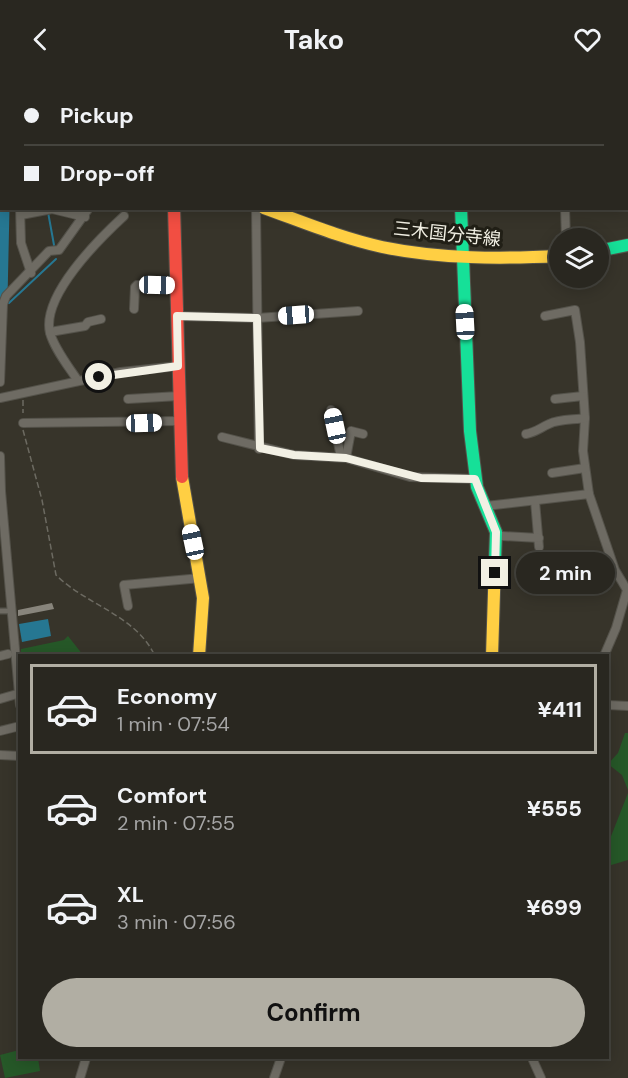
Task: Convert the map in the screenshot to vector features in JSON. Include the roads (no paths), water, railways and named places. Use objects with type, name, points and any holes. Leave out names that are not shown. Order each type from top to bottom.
[{"type":"street","points":[[31,273],[21,243],[20,212],[64,210],[87,212]]},
{"type":"street","points":[[174,210],[182,480],[203,598],[199,654]]},
{"type":"street","points":[[256,210],[260,448]]},
{"type":"street","name":"三木国分寺線","points":[[270,210],[357,240],[462,257],[549,256]]},
{"type":"street","points":[[461,210],[470,431],[475,479],[496,532],[492,654]]},
{"type":"street","points":[[565,210],[566,228]]},
{"type":"street","points":[[0,382],[1,323],[6,296],[31,273],[49,251],[59,250],[87,212]]},
{"type":"street","points":[[78,381],[50,332],[51,315],[71,272],[101,237],[124,216]]},
{"type":"street","points":[[609,249],[628,245]]},
{"type":"street","points":[[134,309],[137,285],[176,286]]},
{"type":"street","points":[[545,316],[575,310],[580,342],[585,418],[585,468],[589,494],[615,570],[627,590],[616,628],[605,654]]},
{"type":"street","points":[[177,316],[257,318],[358,311]]},
{"type":"street","points":[[50,332],[85,326],[88,322],[101,319]]},
{"type":"street","points":[[0,398],[121,372],[178,366]]},
{"type":"street","points":[[128,399],[179,396]]},
{"type":"street","points":[[555,399],[583,396]]},
{"type":"street","points":[[331,410],[344,458]]},
{"type":"street","points":[[526,434],[540,431],[547,424],[585,418]]},
{"type":"street","points":[[23,423],[179,421]]},
{"type":"street","points":[[344,458],[351,431],[363,434]]},
{"type":"street","points":[[222,437],[294,455],[344,458],[410,477],[475,479]]},
{"type":"street","points":[[0,456],[5,611],[15,695],[18,701]]},
{"type":"street","points":[[552,473],[585,468]]},
{"type":"street","points":[[486,506],[589,494]]},
{"type":"street","points":[[535,501],[539,547]]},
{"type":"street","points":[[502,536],[539,538]]},
{"type":"street","points":[[128,606],[124,585],[201,578]]},
{"type":"street","points":[[0,699],[15,695]]},
{"type":"street","points":[[609,705],[628,706]]},
{"type":"street","points":[[0,731],[16,727]]},
{"type":"street","points":[[0,755],[18,756]]},
{"type":"street","points":[[80,1078],[86,1059]]},
{"type":"street","points":[[274,1078],[281,1059]]},
{"type":"street","points":[[532,1059],[541,1078]]},
{"type":"water","points":[[48,619],[51,636],[22,642],[19,624]]},
{"type":"waterway","points":[[0,299],[2,210]]},
{"type":"waterway","points":[[48,212],[54,245]]},
{"type":"waterway","points":[[9,303],[56,259]]}]
